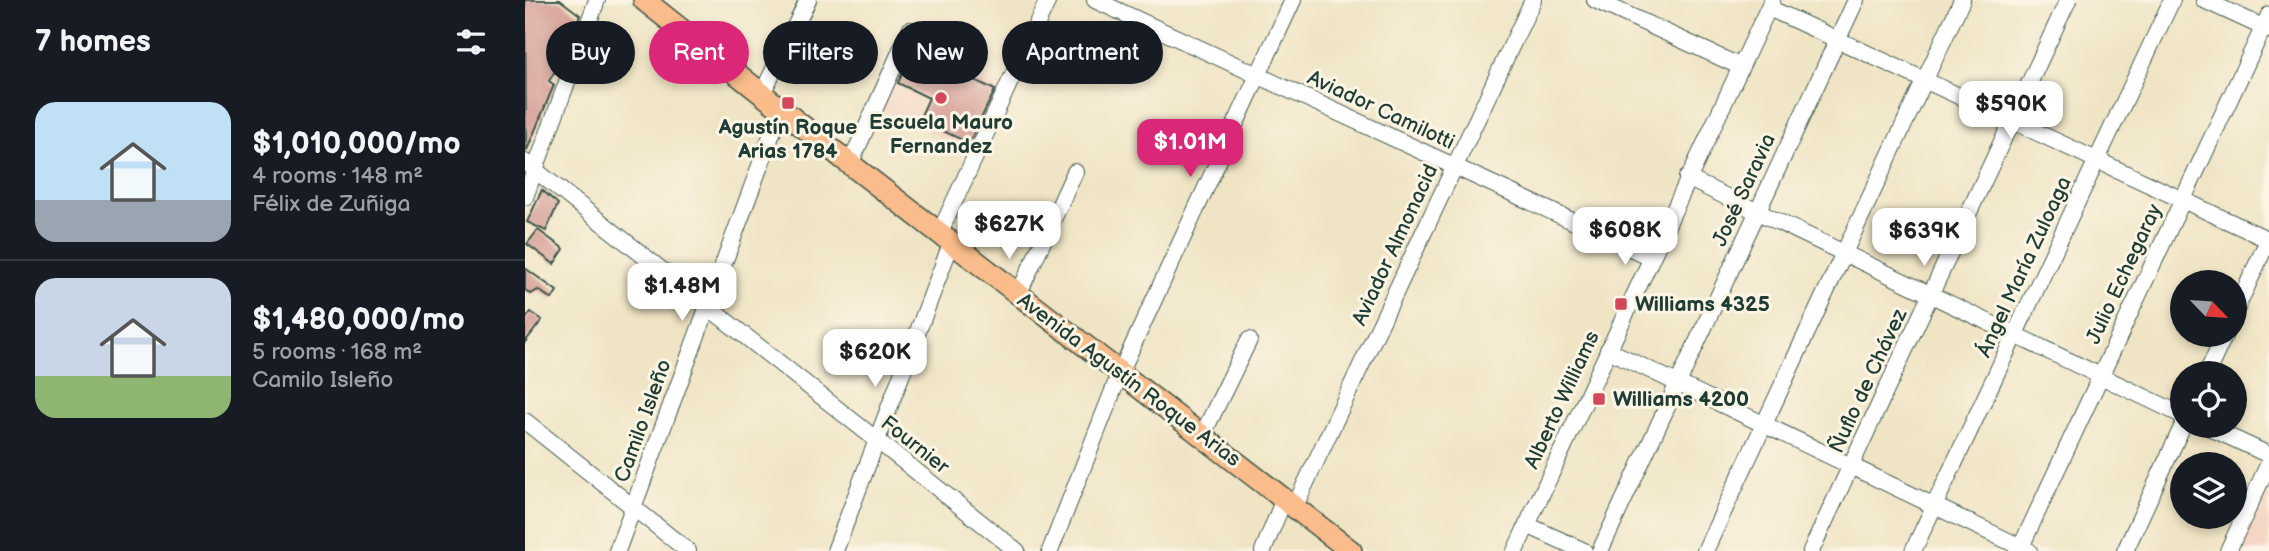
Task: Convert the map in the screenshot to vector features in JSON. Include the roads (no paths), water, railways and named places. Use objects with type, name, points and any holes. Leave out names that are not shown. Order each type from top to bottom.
[{"type":"main road","name":"Avenida Agustín Roque Arias","points":[[644,0],[850,164],[1350,551]]},
{"type":"street","points":[[525,197],[530,166],[597,0]]},
{"type":"street","points":[[762,94],[808,0]]},
{"type":"street","points":[[835,551],[946,236],[1048,0]]},
{"type":"street","name":"Aviador Camilotti","points":[[1095,0],[1650,257]]},
{"type":"street","points":[[1050,551],[1120,373],[1293,0]]},
{"type":"street","name":"Aviador Almonacid","points":[[1263,551],[1455,168],[1533,0]]},
{"type":"street","points":[[1595,0],[1739,66]]},
{"type":"street","name":"José Saravia","points":[[1600,551],[1856,0]]},
{"type":"street","points":[[1705,551],[1962,0]]},
{"type":"street","name":"Ñuflo de Chávez","points":[[1811,551],[2014,121],[2068,0]]},
{"type":"street","name":"Ángel María Zuloaga","points":[[1913,551],[2172,0]]},
{"type":"street","points":[[2204,0],[2267,24]]},
{"type":"street","points":[[1771,4],[1838,40],[2269,239],[2247,286]]},
{"type":"street","name":"Alberto Williams","points":[[1515,551],[1686,178],[1771,4]]},
{"type":"street","name":"Julio Echegaray","points":[[2023,550],[2181,200],[2267,24]]},
{"type":"street","points":[[850,164],[892,70]]},
{"type":"street","name":"Camilo Isleño","points":[[617,551],[781,109]]},
{"type":"street","name":"Fournier","points":[[530,166],[1017,551]]},
{"type":"street","points":[[1018,295],[1075,172]]},
{"type":"street","points":[[1686,178],[2170,409]]},
{"type":"street","points":[[1202,436],[1249,341]]},
{"type":"street","points":[[1608,350],[2023,550]]},
{"type":"street","points":[[525,421],[688,551]]},
{"type":"street","points":[[2125,551],[2177,438]]},
{"type":"street","points":[[2231,438],[2269,456]]},
{"type":"street","points":[[2228,551],[2269,463]]},
{"type":"street","points":[[1527,525],[1584,551]]},
{"type":"place","name":"Escuela Mauro Fernandez","points":[[941,98]]},
{"type":"place","name":"Agustín Roque Arias 1784","points":[[788,103]]},
{"type":"place","name":"Williams 4325","points":[[1621,304]]},
{"type":"place","name":"Williams 4200","points":[[1599,399]]}]
